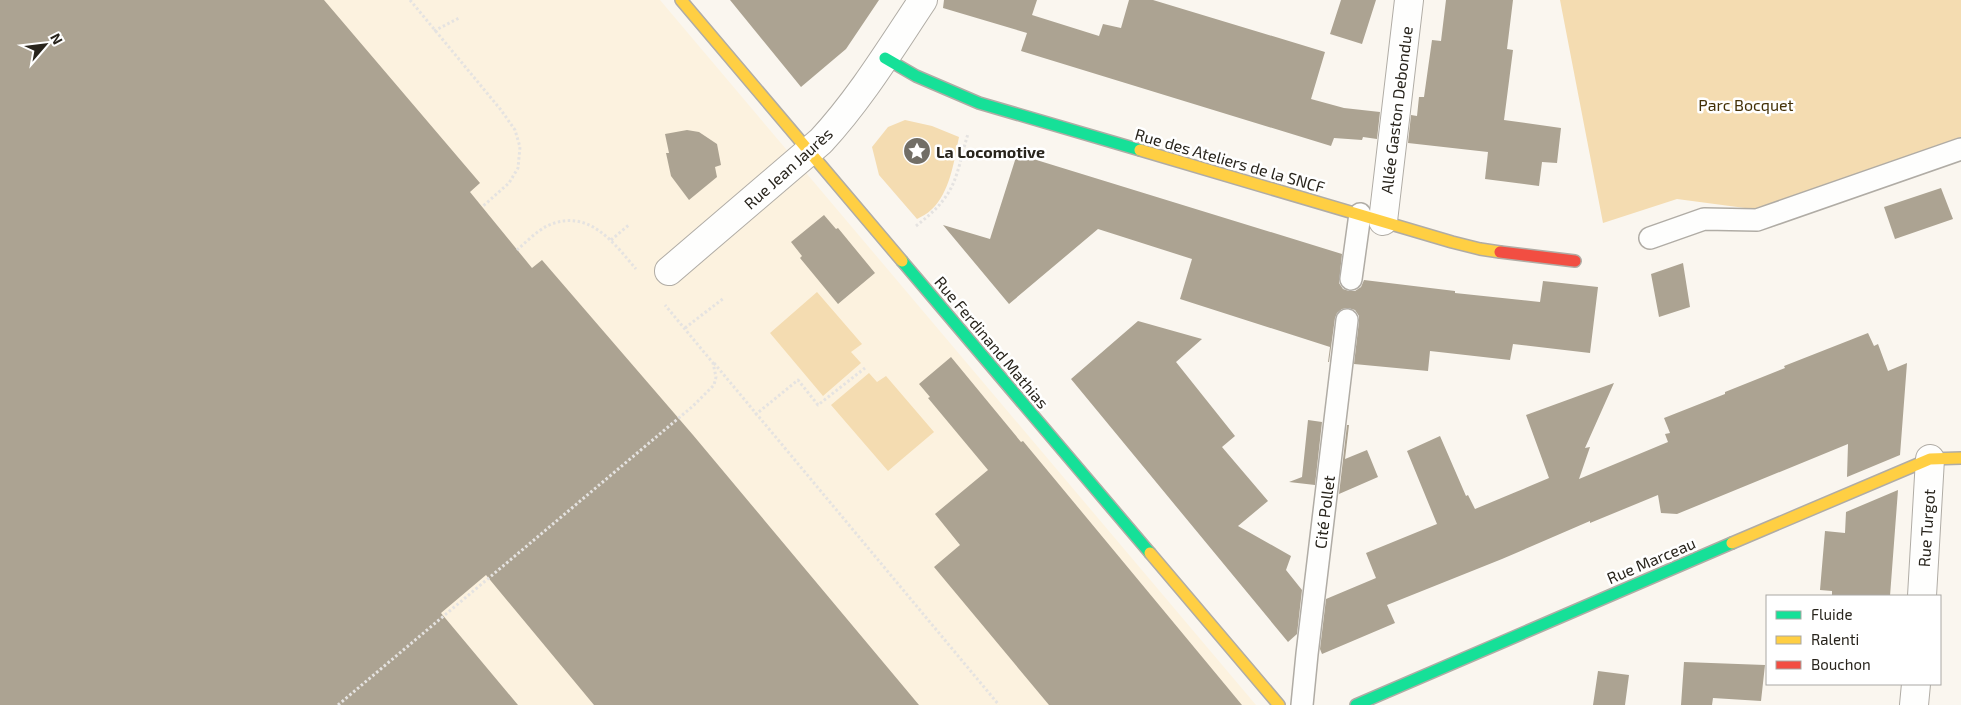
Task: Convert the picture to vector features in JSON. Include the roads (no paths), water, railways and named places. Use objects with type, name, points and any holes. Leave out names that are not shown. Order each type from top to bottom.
[{"type":"street","name":"Rue Ferdinand Mathias","points":[[681,0],[1279,705]]},
{"type":"street","name":"Rue Jean Jaurès","points":[[669,271],[821,141],[839,122],[885,58],[923,0]]},
{"type":"street","name":"Allée Gaston Debondue","points":[[1371,218],[1409,0]]},
{"type":"street","name":"Rue des Ateliers de la SNCF","points":[[885,58],[916,76],[979,103],[1452,242],[1480,249],[1575,261]]},
{"type":"street","name":"Rue Marceau","points":[[1356,705],[1930,459],[1961,458]]},
{"type":"street","name":"Rue Turgot","points":[[1922,595],[1930,459]]},
{"type":"street","points":[[1914,705],[1916,685]]},
{"type":"lane","points":[[1650,238],[1704,219],[1758,220],[1961,149]]},
{"type":"lane","points":[[1351,279],[1371,218]]},
{"type":"lane","name":"Cité Pollet","points":[[1302,705],[1347,320]]},
{"type":"place","name":"La Locomotive","points":[[917,151]]},
{"type":"park label","name":"Parc Bocquet","points":[[1746,104]]}]
